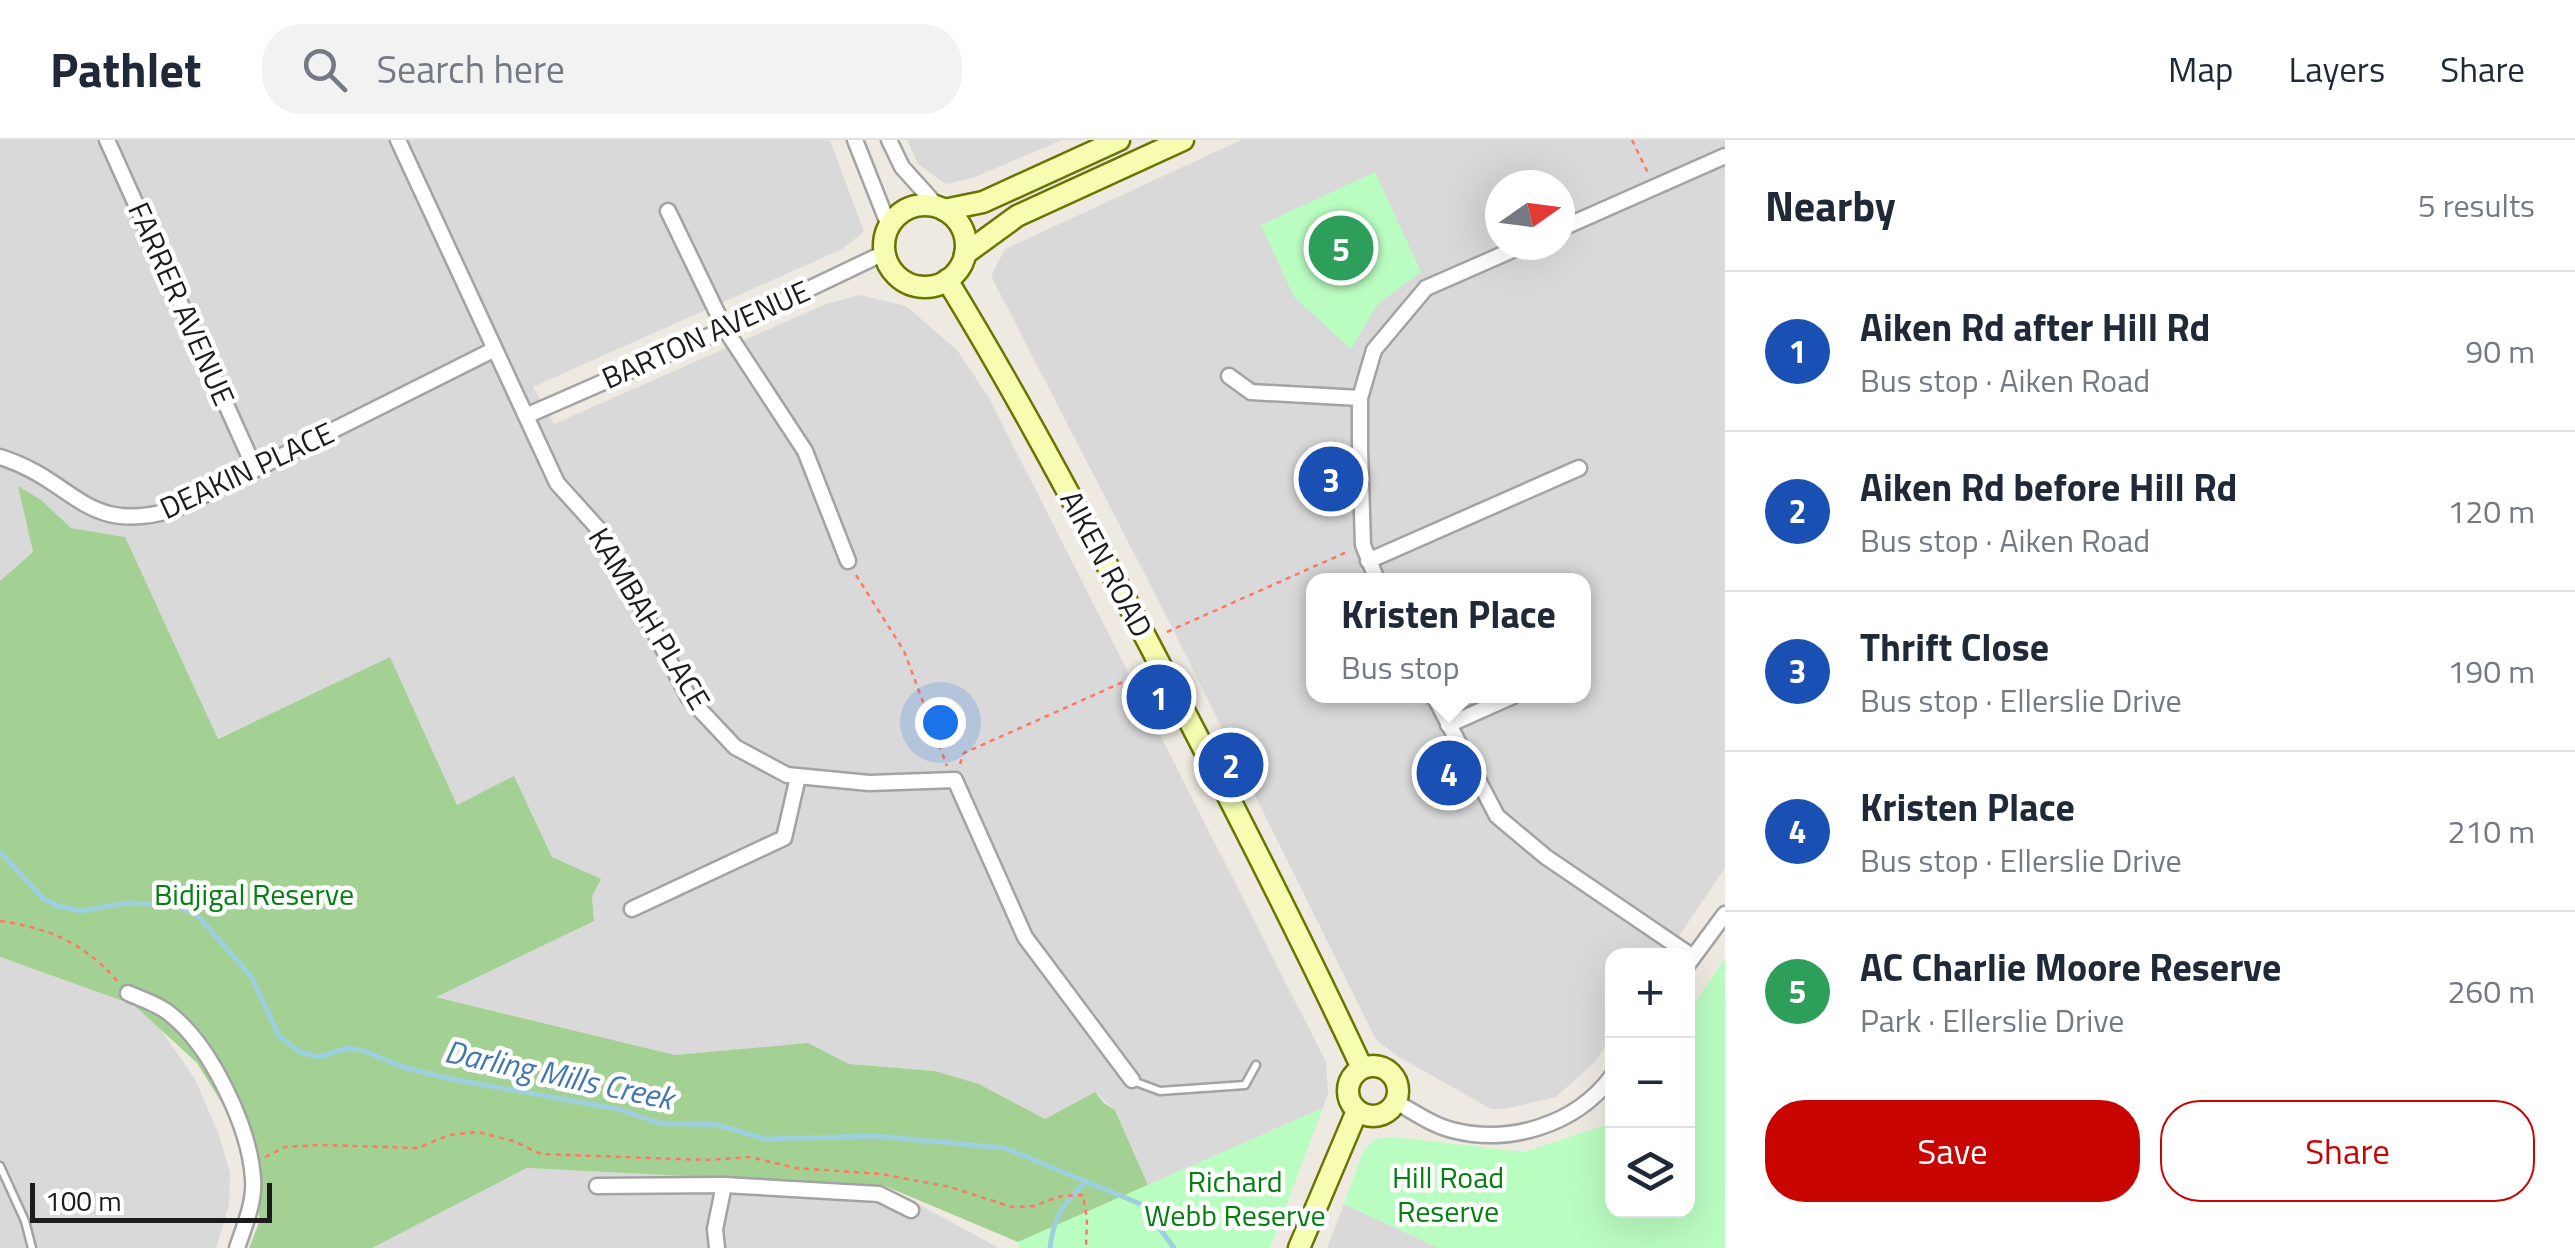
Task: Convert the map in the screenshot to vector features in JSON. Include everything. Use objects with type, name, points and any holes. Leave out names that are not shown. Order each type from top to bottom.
[{"type":"street","name":"FARRER AVENUE","points":[[107,140],[256,469]]},
{"type":"street","name":"KAMBAH PLACE","points":[[398,140],[557,484],[604,534],[689,698],[735,747],[798,777],[870,784],[955,780]]},
{"type":"street","points":[[855,140],[888,226],[884,253],[888,266],[908,284],[922,287],[947,280],[956,273],[965,254],[1017,216],[1183,140]]},
{"type":"street","points":[[889,140],[902,167],[962,228],[965,254]]},
{"type":"street","points":[[888,226],[910,208],[983,202],[1119,140]]},
{"type":"street","points":[[1575,222],[1725,156]]},
{"type":"street","points":[[668,210],[725,329],[805,451],[848,561]]},
{"type":"street","name":"BARTON AVENUE","points":[[528,415],[725,329],[884,253]]},
{"type":"street","points":[[1374,573],[1362,545],[1360,398],[1374,350],[1426,288],[1490,260]]},
{"type":"street","name":"AIKEN ROAD","points":[[947,280],[1013,387],[1160,665],[1294,923],[1362,1068]]},
{"type":"street","name":"DEAKIN PLACE","points":[[0,458],[27,466],[90,509],[117,518],[148,518],[176,509],[492,350]]},
{"type":"street","points":[[1229,376],[1251,392],[1360,398]]},
{"type":"street","points":[[1368,562],[1579,468]]},
{"type":"street","points":[[1437,703],[1497,816],[1546,858],[1672,948]]},
{"type":"street","points":[[1448,725],[1497,703]]},
{"type":"street","points":[[632,909],[784,838],[798,777]]},
{"type":"street","points":[[955,780],[1026,936],[1132,1080]]},
{"type":"street","points":[[1695,954],[1725,914]]},
{"type":"street","points":[[128,993],[169,1012],[203,1048],[240,1122],[254,1180],[248,1218],[237,1248]]},
{"type":"street","points":[[1378,1066],[1393,1075],[1398,1091],[1396,1102],[1382,1115],[1373,1116],[1351,1104],[1348,1086],[1362,1068],[1378,1066]]},
{"type":"street","points":[[1396,1102],[1449,1130],[1503,1136],[1564,1117],[1587,1103],[1605,1084]]},
{"type":"street","points":[[1299,1248],[1357,1110]]},
{"type":"street","points":[[717,1248],[714,1229],[724,1185]]},
{"type":"street","points":[[597,1186],[724,1185],[879,1194],[911,1210]]},
{"type":"lane","points":[[1132,1080],[1160,1091],[1245,1085],[1256,1065]]},
{"type":"lane","points":[[0,1166],[32,1248]]},
{"type":"path","points":[[1632,140],[1655,187]]},
{"type":"path","points":[[1168,632],[1362,545]]},
{"type":"path","points":[[848,561],[904,651],[941,755],[955,780]]},
{"type":"path","points":[[955,780],[964,753],[1142,674]]},
{"type":"path","points":[[0,921],[38,926],[98,958],[128,993]]},
{"type":"path","points":[[250,1164],[285,1147],[418,1148],[449,1135],[478,1132],[514,1141],[541,1154],[706,1160],[750,1157],[796,1168],[882,1174],[950,1186],[1012,1207],[1033,1206],[1062,1196],[1082,1196],[1087,1219],[1086,1248]]},
{"type":"shaded area","points":[[0,140],[830,140],[864,232],[842,249],[533,387],[554,424],[826,304],[860,295],[906,306],[957,350],[989,398],[1326,1062],[1328,1094],[1323,1108],[1148,1185],[1115,1110],[1095,1092],[1045,1119],[979,1084],[935,1071],[849,1064],[808,1044],[675,1055],[434,996],[594,921],[592,896],[552,857],[514,777],[457,806],[390,658],[217,739],[124,537],[71,528],[19,487],[33,552],[0,581]]},
{"type":"shaded area","points":[[907,140],[1062,140],[975,177],[946,184],[918,164]]},
{"type":"shaded area","points":[[1241,140],[1725,140],[1725,868],[1671,948],[1605,948],[1605,1046],[1594,1063],[1556,1097],[1491,1109],[1376,1040],[1170,623],[991,276],[1005,249]]},
{"type":"shaded area","points":[[0,957],[134,1005],[154,1020],[195,1079],[230,1173],[229,1205],[216,1248],[0,1248]]},
{"type":"shaded area","points":[[527,1168],[885,1186],[999,1248],[372,1248]]},
{"type":"shaded area","points":[[1344,1204],[1439,1248],[1327,1248]]},
{"type":"green space","points":[[1375,172],[1421,272],[1378,304],[1351,349],[1294,297],[1261,225]]},
{"type":"green space","name":"Bidjigal Reserve","points":[[18,486],[41,500],[71,528],[125,537],[218,739],[390,657],[457,805],[514,776],[552,857],[601,879],[592,896],[594,921],[436,997],[675,1055],[808,1043],[849,1064],[935,1071],[979,1084],[1045,1119],[1095,1092],[1115,1110],[1148,1185],[1018,1242],[885,1186],[527,1168],[372,1248],[249,1248],[260,1220],[240,1132],[197,1063],[134,1005],[0,957],[0,581],[33,552]]},
{"type":"green space","name":"Hill Road Reserve","points":[[1725,958],[1725,1248],[1439,1248],[1344,1204],[1363,1151],[1374,1139],[1393,1137],[1524,1152],[1605,1125],[1605,1218],[1695,1218],[1695,1003]]},
{"type":"green space","name":"Richard Webb Reserve","points":[[1323,1108],[1270,1248],[1019,1248],[1018,1242]]},
{"type":"waterway","name":"Darling Mills Creek","points":[[0,852],[43,898],[58,906],[81,911],[126,903],[174,905],[197,915],[251,976],[279,1036],[300,1052],[319,1057],[347,1048],[362,1050],[403,1067],[446,1078],[618,1109],[659,1123],[718,1125],[765,1139],[876,1136],[1005,1148],[1143,1205],[1174,1248]]},
{"type":"waterway","points":[[1050,1248],[1060,1212],[1085,1183]]},
{"type":"place","name":"AC Charlie Moore Reserve","points":[[1341,248]]},
{"type":"place","name":"Thrift Close","points":[[1331,479]]},
{"type":"place","name":"Aiken Rd after Hill Rd","points":[[1159,697]]},
{"type":"place","name":"Aiken Rd before Hill Rd","points":[[1231,765]]},
{"type":"place","name":"Kristen Place","points":[[1449,773]]}]
